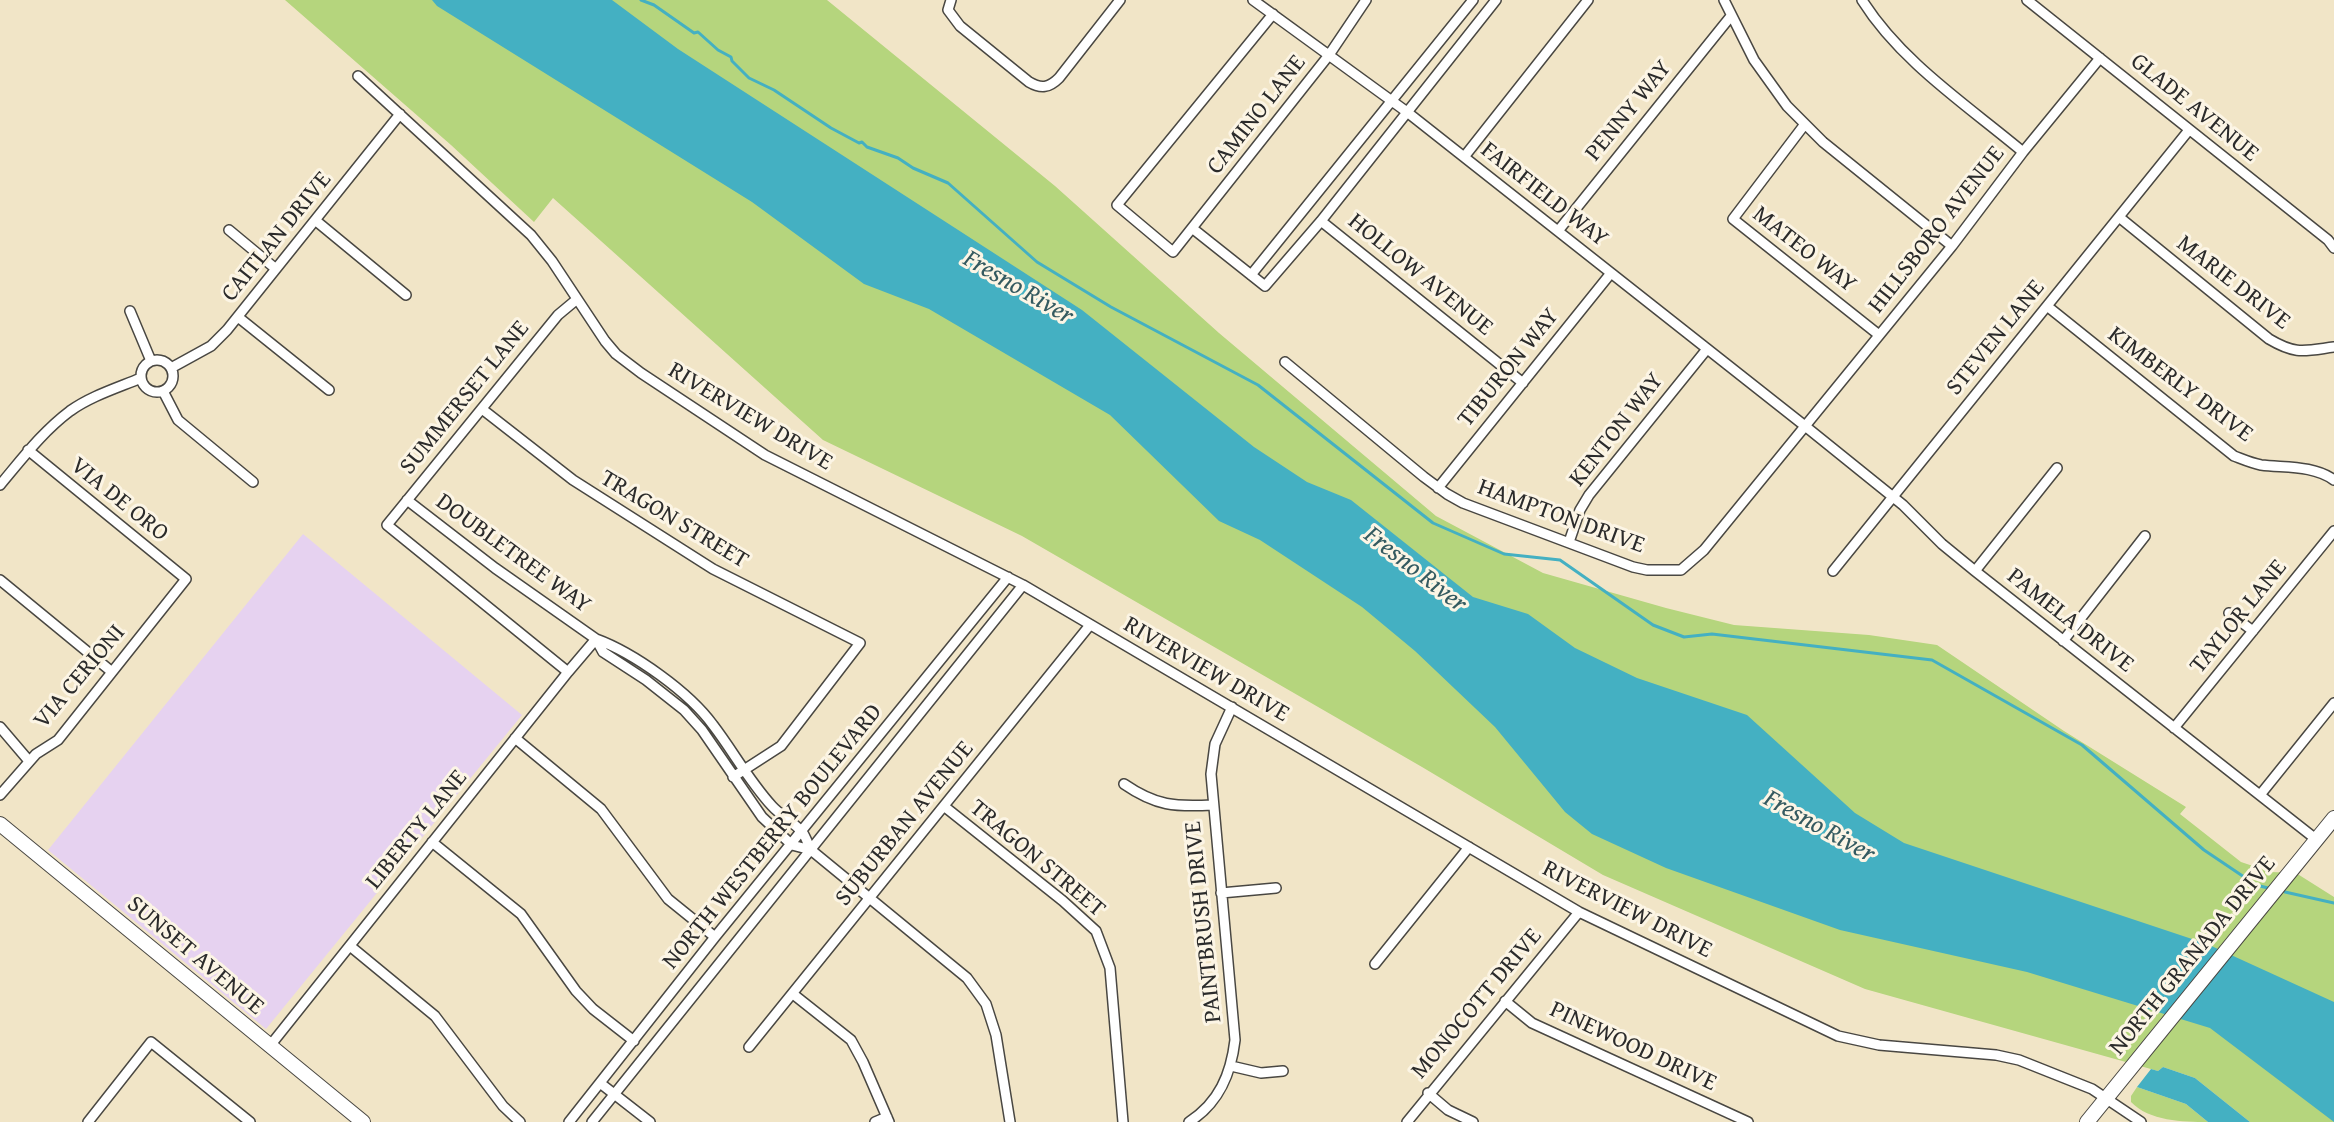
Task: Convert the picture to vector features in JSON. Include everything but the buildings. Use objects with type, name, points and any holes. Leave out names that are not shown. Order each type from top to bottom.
[{"type":"main road","name":"NORTH GRANADA DRIVE","points":[[2087,1122],[2334,818]]},
{"type":"main road","name":"SUNSET AVENUE","points":[[0,824],[363,1122]]},
{"type":"street","points":[[951,0],[948,10],[960,26],[1029,82],[1037,87],[1045,87],[1053,84],[1059,78],[1120,0]]},
{"type":"street","name":"FAIRFIELD WAY","points":[[1253,0],[1393,101],[1805,426]]},
{"type":"street","name":"CAMINO LANE","points":[[1272,14],[1117,205],[1173,252],[1329,55],[1366,0]]},
{"type":"street","points":[[1251,275],[1473,0]]},
{"type":"street","points":[[1192,228],[1265,286],[1321,220],[1496,0]]},
{"type":"street","points":[[1464,157],[1588,0]]},
{"type":"street","points":[[1724,0],[1754,60],[1787,106],[1822,142],[1952,246]]},
{"type":"street","points":[[1862,0],[1891,39],[1918,65],[2023,152]]},
{"type":"street","name":"GLADE AVENUE","points":[[2027,0],[2328,240],[2334,248]]},
{"type":"street","name":"PENNY WAY","points":[[1558,231],[1731,16]]},
{"type":"street","name":"HILLSBORO AVENUE","points":[[1805,426],[1952,246],[2023,152],[2100,58]]},
{"type":"street","name":"RIVERVIEW DRIVE","points":[[358,76],[531,235],[547,254],[605,341],[628,364],[765,455],[1023,585],[1579,912],[1838,1036],[1879,1045],[1996,1054],[2019,1060],[2078,1082],[2140,1122]]},
{"type":"street","name":"CAITLAN DRIVE","points":[[171,368],[211,346],[238,316],[400,114]]},
{"type":"street","name":"MATEO WAY","points":[[1805,124],[1733,219],[1879,335]]},
{"type":"street","name":"STEVEN LANE","points":[[1833,571],[2189,129]]},
{"type":"street","name":"MARIE DRIVE","points":[[2119,217],[2269,339],[2286,349],[2300,352],[2334,347]]},
{"type":"street","points":[[315,220],[406,295]]},
{"type":"street","name":"HOLLOW AVENUE","points":[[1321,220],[1522,383]]},
{"type":"street","points":[[230,230],[276,269]]},
{"type":"street","name":"TIBURON WAY","points":[[1438,488],[1611,273]]},
{"type":"street","name":"SUMMERSET LANE","points":[[568,672],[387,525],[558,315],[576,300]]},
{"type":"street","name":"KIMBERLY DRIVE","points":[[2047,306],[2234,456],[2257,464],[2306,469],[2326,474],[2334,480]]},
{"type":"street","points":[[130,311],[151,361]]},
{"type":"street","points":[[238,316],[329,390]]},
{"type":"street","name":"KENTON WAY","points":[[1569,542],[1580,510],[1589,495],[1707,349]]},
{"type":"street","points":[[151,361],[164,362],[171,368],[173,379],[163,391],[149,390],[141,378],[143,368],[151,361]]},
{"type":"street","name":"HAMPTON DRIVE","points":[[1286,362],[1438,488],[1463,503],[1640,568],[1681,570],[1704,550],[1805,426]]},
{"type":"street","points":[[0,485],[39,438],[71,410],[97,396],[141,378]]},
{"type":"street","points":[[163,391],[178,420],[253,482]]},
{"type":"street","name":"TRAGON STREET","points":[[482,409],[573,480],[713,569],[860,644],[781,746],[744,770]]},
{"type":"street","name":"PAMELA DRIVE","points":[[1805,426],[1893,498],[1975,571],[2317,840]]},
{"type":"street","name":"VIA DE ORO","points":[[28,450],[186,579]]},
{"type":"street","points":[[1975,571],[2057,468]]},
{"type":"street","name":"DOUBLETREE WAY","points":[[407,500],[495,567],[596,639],[608,643],[651,670],[693,702],[712,723],[772,807],[802,833],[811,850],[967,978],[986,1004],[996,1035],[1010,1122]]},
{"type":"street","name":"TAYLOR LANE","points":[[2174,728],[2334,531]]},
{"type":"street","points":[[2063,641],[2145,536]]},
{"type":"street","name":"NORTH WESTBERRY BOULEVARD","points":[[569,1122],[715,937],[802,833],[1008,577]]},
{"type":"street","name":"VIA CERIONI","points":[[0,795],[29,761],[58,740],[186,579]]},
{"type":"street","points":[[0,580],[112,672]]},
{"type":"street","name":"NORTH WESTBERRY BOULEVARD","points":[[592,1122],[1023,585]]},
{"type":"street","points":[[2229,613],[2253,631]]},
{"type":"street","name":"SUBURBAN AVENUE","points":[[749,1047],[1090,625]]},
{"type":"street","name":"DOUBLETREE WAY","points":[[596,639],[603,652],[646,680],[684,710],[702,730],[762,817],[792,845],[811,850]]},
{"type":"street","name":"LIBERTY LANE","points":[[269,1047],[596,639]]},
{"type":"street","points":[[2260,795],[2334,703]]},
{"type":"street","name":"PAINTBRUSH DRIVE","points":[[1189,1122],[1215,1098],[1225,1083],[1231,1066],[1235,1040],[1210,774],[1215,744],[1232,707]]},
{"type":"street","points":[[0,727],[29,761]]},
{"type":"street","points":[[515,738],[601,809],[668,899],[715,937]]},
{"type":"street","points":[[733,777],[744,770]]},
{"type":"street","points":[[1124,784],[1151,801],[1163,804],[1181,807],[1212,805]]},
{"type":"street","name":"TRAGON STREET","points":[[945,807],[1063,901],[1096,931],[1110,968],[1123,1122]]},
{"type":"street","points":[[432,842],[521,914],[576,991],[593,1009],[634,1041]]},
{"type":"street","points":[[1375,964],[1468,847]]},
{"type":"street","points":[[1221,893],[1276,888]]},
{"type":"street","name":"MONOCOTT DRIVE","points":[[1407,1122],[1579,912]]},
{"type":"street","points":[[350,946],[435,1016],[503,1106],[519,1122]]},
{"type":"street","points":[[793,993],[851,1040],[888,1119],[875,1122]]},
{"type":"street","name":"PINEWOOD DRIVE","points":[[1505,1001],[1532,1023],[1748,1122]]},
{"type":"street","points":[[88,1122],[151,1042],[250,1122]]},
{"type":"street","points":[[1231,1066],[1261,1073],[1283,1071]]},
{"type":"street","points":[[600,1083],[650,1122]]},
{"type":"street","points":[[1428,1094],[1448,1110],[1473,1122]]},
{"type":"shaded area","points":[[303,534],[522,715],[266,1029],[48,850]]},
{"type":"green space","points":[[285,0],[827,0],[1055,186],[1219,333],[1436,516],[1543,573],[1666,608],[1734,625],[1869,635],[1937,645],[2064,731],[2186,807],[2180,814],[2241,862],[2271,872],[2296,873],[2334,897],[2334,1122],[2250,1122],[2195,1078],[2163,1067],[2158,1071],[1865,989],[1603,875],[1422,767],[1022,536],[823,440],[553,198],[534,222],[451,145]]},
{"type":"green space","points":[[2137,1087],[2186,1104],[2208,1122],[2177,1121],[2147,1113],[2131,1102],[2131,1096]]},
{"type":"water","name":"Fresno River","points":[[432,0],[612,0],[678,49],[1082,310],[1254,447],[1307,482],[1351,500],[1473,597],[1528,614],[1575,648],[1637,678],[1747,715],[1855,813],[1904,843],[2207,944],[2334,1002],[2334,1122],[2210,1028],[2027,972],[1840,930],[1666,868],[1592,834],[1565,812],[1495,727],[1415,651],[1362,607],[1260,540],[1219,521],[1110,415],[929,309],[864,284],[752,202],[437,6]]},
{"type":"water","points":[[2163,1067],[2195,1078],[2250,1122],[2208,1122],[2186,1104],[2137,1087],[2151,1069],[2158,1071]]},
{"type":"waterway","points":[[641,0],[654,5],[694,33],[698,32],[718,50],[731,57],[732,61],[749,78],[774,90],[831,128],[859,143],[862,142],[867,147],[898,158],[913,168],[948,183],[1037,262],[1111,307],[1258,385],[1433,523],[1504,554],[1560,560],[1653,625],[1684,637],[1712,634],[1932,660],[2082,745],[2204,850],[2256,885],[2268,888]]},
{"type":"waterway","points":[[2285,892],[2334,903]]}]
